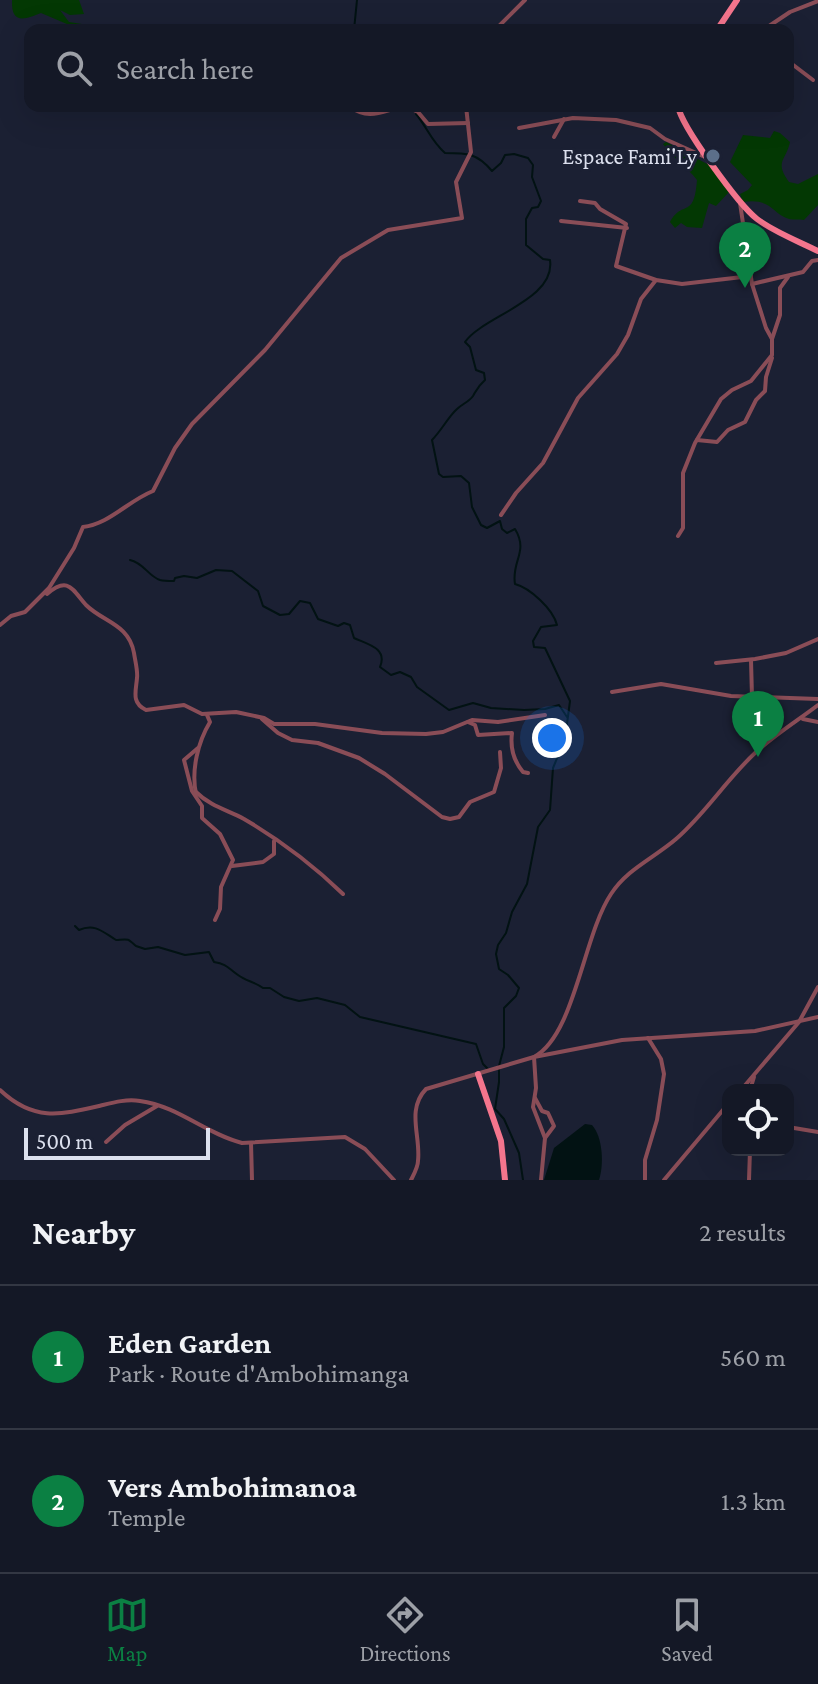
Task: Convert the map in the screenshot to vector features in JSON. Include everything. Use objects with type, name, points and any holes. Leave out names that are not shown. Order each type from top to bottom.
[{"type":"main road","points":[[723,24],[737,0]]},
{"type":"main road","points":[[680,112],[683,123],[740,203],[759,221],[818,251]]},
{"type":"main road","points":[[477,1075],[501,1141],[504,1180]]},
{"type":"street","points":[[501,24],[525,0]]},
{"type":"street","points":[[773,24],[790,12],[818,1]]},
{"type":"street","points":[[794,66],[813,80]]},
{"type":"street","points":[[358,112],[363,115],[385,112]]},
{"type":"street","points":[[418,112],[428,124],[468,123]]},
{"type":"street","points":[[0,625],[11,616],[25,612],[53,582],[70,556],[82,528],[100,524],[153,491],[175,448],[192,424],[265,350],[341,258],[388,230],[436,220],[460,219],[456,182],[470,155],[467,112]]},
{"type":"street","points":[[519,128],[564,119],[600,118],[641,125],[710,160]]},
{"type":"street","points":[[554,137],[564,119]]},
{"type":"street","points":[[580,201],[595,203],[627,228]]},
{"type":"street","points":[[740,203],[752,284],[772,339]]},
{"type":"street","points":[[561,221],[627,228]]},
{"type":"street","points":[[627,228],[616,266],[656,280],[682,284],[751,276]]},
{"type":"street","points":[[752,284],[803,272],[812,261],[818,260]]},
{"type":"street","points":[[678,536],[683,528],[683,473],[697,440],[721,399],[751,381],[772,355],[772,339],[780,315],[780,288],[791,275]]},
{"type":"street","points":[[501,515],[543,463],[578,398],[617,354],[628,335],[641,299],[656,280]]},
{"type":"street","points":[[697,440],[717,442],[728,430],[745,422],[756,400],[765,391],[772,358]]},
{"type":"street","points":[[41,596],[57,585],[66,585],[90,608],[110,619],[124,632],[134,651],[138,677],[134,695],[139,707],[146,710],[184,705],[205,714],[236,712],[261,717],[274,724],[315,724],[382,733],[426,734],[443,732],[468,722],[498,722],[545,715]]},
{"type":"street","points":[[716,663],[786,653],[818,639]]},
{"type":"street","points":[[751,660],[752,697]]},
{"type":"street","points":[[612,692],[661,684],[731,696],[818,702]]},
{"type":"street","points":[[534,1057],[548,1047],[558,1032],[590,937],[613,890],[643,861],[675,840],[755,753],[818,702]]},
{"type":"street","points":[[198,799],[194,783],[198,748],[210,722],[221,713]]},
{"type":"street","points":[[205,714],[210,722]]},
{"type":"street","points":[[261,717],[278,733],[292,740],[318,743],[359,758],[450,819],[459,817],[470,802],[494,792],[501,768],[500,752]]},
{"type":"street","points":[[803,719],[818,722]]},
{"type":"street","points":[[468,722],[475,725],[478,735],[512,733],[511,745],[517,764],[528,773]]},
{"type":"street","points":[[198,748],[184,760],[190,784],[202,806],[202,818],[220,834],[232,858],[221,887],[220,909],[215,920]]},
{"type":"street","points":[[196,792],[211,805],[243,819],[298,853],[343,894]]},
{"type":"street","points":[[230,866],[263,862],[273,857],[274,840]]},
{"type":"street","points":[[746,1084],[799,1022],[818,987]]},
{"type":"street","points":[[411,1180],[419,1162],[415,1118],[421,1094],[426,1089],[534,1057],[622,1040],[755,1031],[818,1017]]},
{"type":"street","points":[[645,1180],[645,1160],[657,1120],[664,1074],[661,1059],[648,1038]]},
{"type":"street","points":[[534,1057],[533,1107],[545,1138],[541,1180]]},
{"type":"street","points":[[752,1084],[755,1074]]},
{"type":"street","points":[[0,1090],[19,1107],[33,1112],[72,1112],[126,1100],[157,1106],[181,1113],[232,1140],[251,1143],[345,1137],[365,1149],[394,1180]]},
{"type":"street","points":[[535,1098],[554,1126],[545,1138]]},
{"type":"street","points":[[106,1142],[125,1125],[157,1106]]},
{"type":"street","points":[[664,1180],[722,1111]]},
{"type":"street","points":[[794,1128],[818,1132]]},
{"type":"street","points":[[251,1143],[252,1180]]},
{"type":"street","points":[[749,1180],[750,1156]]},
{"type":"green space","points":[[12,0],[79,0],[84,14],[70,15],[60,10],[69,22],[82,24],[67,24],[41,13],[16,17]]},
{"type":"green space","points":[[774,131],[790,142],[782,161],[782,170],[789,182],[798,184],[818,174],[818,205],[804,220],[789,219],[760,202],[743,202],[740,194],[752,185],[730,162],[743,135],[770,138]]},
{"type":"green space","points":[[666,142],[709,165],[729,192],[716,206],[709,203],[702,228],[687,227],[681,223],[675,228],[670,222],[679,211],[691,205],[697,180],[667,149],[663,144]]},
{"type":"shaded area","points":[[585,1124],[592,1125],[596,1130],[600,1144],[602,1159],[599,1180],[544,1180],[554,1148]]},
{"type":"waterway","points":[[355,24],[357,0]]},
{"type":"waterway","points":[[416,114],[445,153],[471,155],[492,171],[505,155],[528,158],[533,165],[532,177],[541,201],[538,207],[532,208],[526,219],[526,245],[543,259],[550,260],[549,274],[542,286],[465,342],[470,347],[476,370],[484,373],[485,380],[432,440],[439,474],[443,477],[461,476],[469,483],[472,507],[481,525],[487,528],[500,521],[507,533],[515,529],[520,544],[515,584],[540,600],[557,625],[541,627],[533,641],[534,647],[545,648],[570,701],[565,739],[553,768],[550,810],[538,827],[527,884],[496,954],[499,969],[519,988],[504,1008],[504,1047],[495,1109],[504,1119],[519,1153],[523,1180]]},
{"type":"waterway","points":[[130,560],[163,581],[174,581],[184,576],[197,578],[216,570],[232,571],[258,591],[263,606],[280,615],[289,614],[300,601],[310,603],[318,619],[338,626],[344,623],[350,625],[354,638],[379,651],[380,667],[391,675],[400,672],[411,677],[417,687],[449,710],[473,703],[491,708],[524,710],[559,705],[567,717]]},
{"type":"waterway","points":[[75,926],[79,930],[90,927],[99,929],[116,940],[128,940],[145,949],[158,947],[185,955],[209,952],[214,962],[284,997],[299,1001],[317,998],[345,1005],[360,1017],[476,1044],[488,1069]]},
{"type":"place","name":"Espace Fami'Ly","points":[[713,156]]},
{"type":"place","name":"Vers Ambohimanoa","points":[[745,288]]},
{"type":"place","name":"Eden Garden","points":[[758,757]]}]
